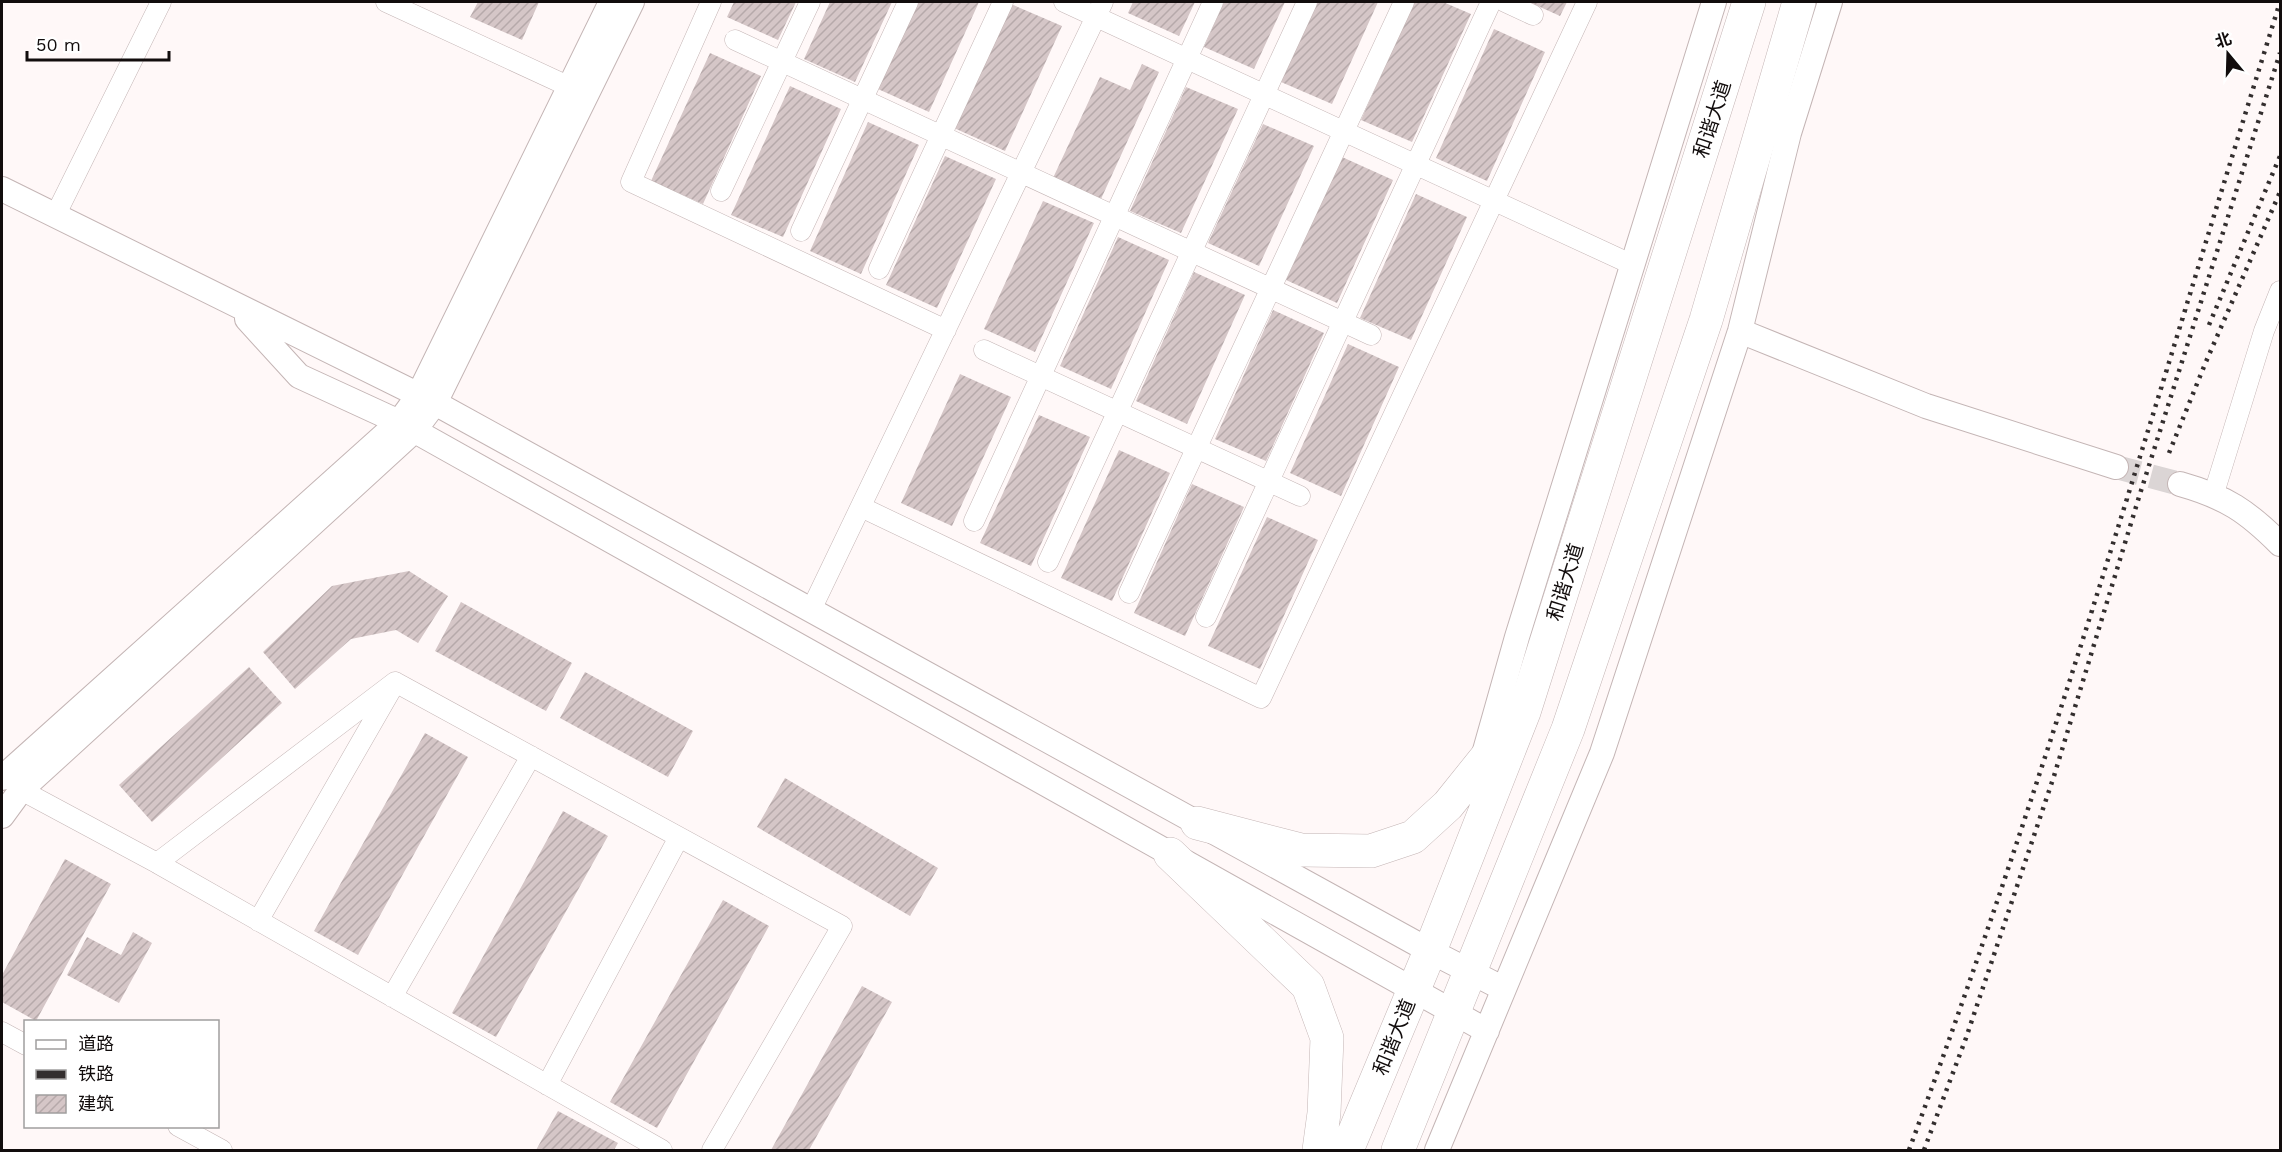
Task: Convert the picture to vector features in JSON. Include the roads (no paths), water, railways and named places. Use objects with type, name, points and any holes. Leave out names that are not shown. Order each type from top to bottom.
[{"type":"highway","name":"和谐大道","points":[[1347,1150],[1430,951],[1524,712],[1749,2]]},
{"type":"highway","points":[[1398,1150],[1568,729],[1706,320],[1799,2]]},
{"type":"highway","points":[[1197,823],[1301,850],[1371,851],[1413,837],[1448,805],[1524,712]]},
{"type":"highway","points":[[1170,854],[1308,986],[1327,1038],[1324,1113],[1319,1150]]},
{"type":"street","points":[[55,216],[161,2]]},
{"type":"street","points":[[386,2],[570,87]]},
{"type":"street","points":[[426,400],[611,2]]},
{"type":"street","points":[[2,816],[11,784],[406,426],[426,400],[632,2]]},
{"type":"street","points":[[711,2],[631,182],[946,330]]},
{"type":"street","points":[[721,191],[810,2]]},
{"type":"street","points":[[801,231],[908,2]]},
{"type":"street","points":[[879,269],[1003,2]]},
{"type":"street","points":[[1064,2],[1099,10],[1186,60],[1633,265]]},
{"type":"street","points":[[974,521],[1213,2]]},
{"type":"street","points":[[1048,562],[1307,2]]},
{"type":"street","points":[[1129,593],[1404,2]]},
{"type":"street","points":[[1206,617],[1491,2]]},
{"type":"street","points":[[1505,2],[1533,15]]},
{"type":"street","points":[[861,507],[1261,698],[1587,2]]},
{"type":"street","points":[[1430,951],[1517,637],[1714,2]]},
{"type":"street","points":[[1437,1150],[1602,753],[1740,331],[1789,133],[1830,2]]},
{"type":"street","points":[[811,610],[1099,10]]},
{"type":"street","points":[[735,40],[1371,335]]},
{"type":"street","points":[[2,189],[237,308],[426,400],[1430,951],[1504,989]]},
{"type":"street","points":[[2214,494],[2264,331],[2280,291]]},
{"type":"street","points":[[237,308],[299,376],[406,426],[1487,1031]]},
{"type":"street","points":[[1740,331],[1926,406],[2116,467]]},
{"type":"street","points":[[984,350],[1300,496]]},
{"type":"street","points":[[2180,484],[2214,494],[2254,518],[2280,544]]},
{"type":"street","points":[[158,863],[395,682]]},
{"type":"street","points":[[395,682],[842,926],[712,1150]]},
{"type":"street","points":[[258,921],[395,682]]},
{"type":"street","points":[[392,997],[531,756]]},
{"type":"street","points":[[11,784],[158,863],[662,1150]]},
{"type":"street","points":[[547,1085],[679,837]]},
{"type":"street","points":[[1336,1150],[1413,989]]},
{"type":"street","points":[[2,1032],[24,1044]]},
{"type":"street","points":[[182,1128],[222,1150]]},
{"type":"tunnel","points":[[2116,467],[2180,484]]},
{"type":"railway","points":[[1909,1150],[2009,866],[2056,722],[2280,2]]},
{"type":"railway","points":[[1924,1150],[1966,1038],[2054,776],[2139,497],[2280,53]]},
{"type":"railway","points":[[2209,325],[2280,156]]},
{"type":"railway","points":[[2169,453],[2280,192]]}]
